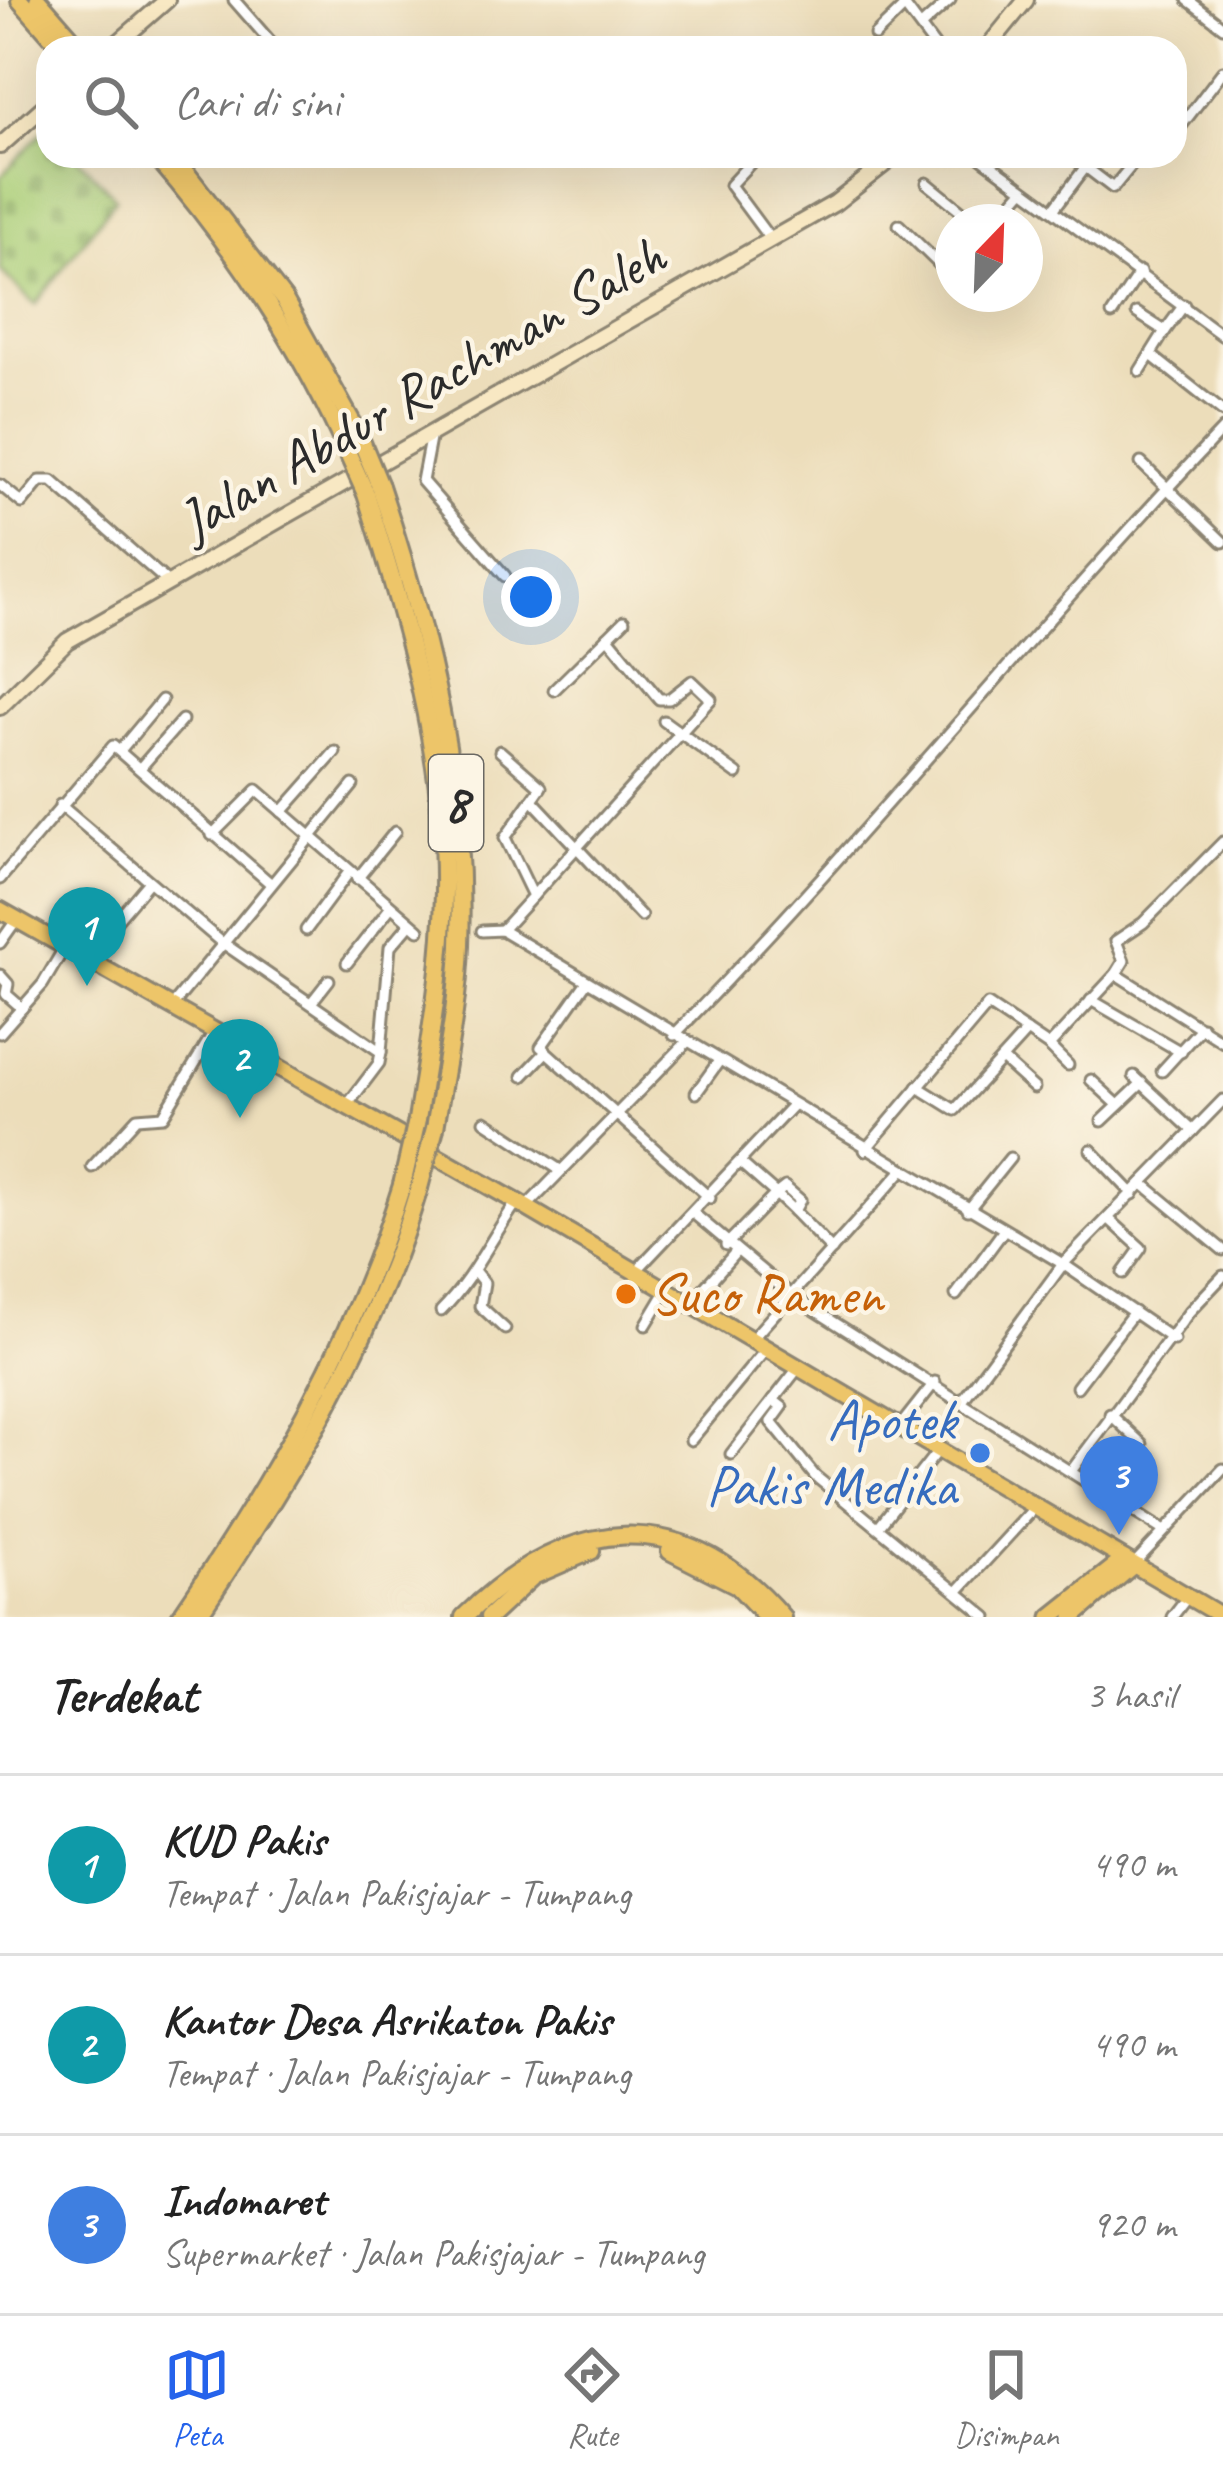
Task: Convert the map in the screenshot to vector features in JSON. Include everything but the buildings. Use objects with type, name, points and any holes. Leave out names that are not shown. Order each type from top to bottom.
[{"type":"highway","points":[[20,0],[52,36]]},
{"type":"highway","points":[[38,0],[70,36]]},
{"type":"highway","name":"8","points":[[166,168],[229,244],[350,435]]},
{"type":"highway","name":"8","points":[[182,168],[285,301],[373,490],[423,698],[443,851],[441,956],[426,1124],[363,1340],[245,1548],[197,1617]]},
{"type":"highway","name":"8","points":[[180,1617],[336,1362],[410,1186]]},
{"type":"highway","points":[[464,1617],[500,1581],[551,1551],[602,1538],[637,1537],[708,1552],[748,1576],[782,1617]]},
{"type":"highway","points":[[488,1617],[532,1576],[576,1554],[609,1547],[678,1553],[737,1586],[767,1617]]},
{"type":"highway","points":[[209,1617],[245,1548]]},
{"type":"main road","points":[[0,910],[521,1204],[1223,1617]]},
{"type":"main road","points":[[1096,1582],[1099,1543]]},
{"type":"main road","points":[[1051,1617],[1129,1562]]},
{"type":"main road","points":[[1073,1617],[1129,1562]]},
{"type":"street","points":[[126,36],[166,0]]},
{"type":"street","points":[[235,0],[266,36]]},
{"type":"street","points":[[921,26],[950,0]]},
{"type":"street","points":[[997,36],[1026,0]]},
{"type":"street","points":[[1188,0],[1223,27]]},
{"type":"street","points":[[875,35],[902,3],[928,36]]},
{"type":"street","points":[[1187,118],[1223,71]]},
{"type":"street","points":[[0,146],[36,114]]},
{"type":"street","points":[[746,168],[730,185],[770,239]]},
{"type":"street","name":"Jalan Abdur Rachman Saleh","points":[[1,702],[67,641],[854,191],[881,168]]},
{"type":"street","points":[[994,168],[1223,336]]},
{"type":"street","points":[[1053,210],[1085,168]]},
{"type":"street","points":[[1087,168],[1113,188],[1129,168]]},
{"type":"street","points":[[927,183],[953,204]]},
{"type":"street","points":[[1010,204],[1022,190]]},
{"type":"street","points":[[899,225],[935,260]]},
{"type":"street","points":[[1112,314],[1140,272]]},
{"type":"street","points":[[1139,371],[1184,304]]},
{"type":"street","points":[[1137,313],[1165,332]]},
{"type":"street","points":[[1150,355],[1223,412]]},
{"type":"street","points":[[674,1035],[848,851],[900,786],[1223,429]]},
{"type":"street","points":[[431,434],[422,481],[505,576]]},
{"type":"street","points":[[1142,463],[1223,542]]},
{"type":"street","points":[[0,485],[22,503],[40,481],[52,481],[170,584]]},
{"type":"street","points":[[554,690],[624,621]]},
{"type":"street","points":[[502,930],[709,703],[709,694],[692,681],[669,699],[658,699],[608,637]]},
{"type":"street","points":[[122,748],[162,700]]},
{"type":"street","points":[[141,767],[182,720]]},
{"type":"street","points":[[664,722],[736,774]]},
{"type":"street","points":[[0,879],[110,747],[122,748],[269,883]]},
{"type":"street","points":[[500,751],[538,783],[533,801],[505,841],[533,896]]},
{"type":"street","points":[[282,812],[335,752]]},
{"type":"street","points":[[173,1005],[220,941],[353,785]]},
{"type":"street","points":[[212,835],[254,789],[414,928],[390,946],[381,1052],[348,1104]]},
{"type":"street","points":[[533,801],[641,916]]},
{"type":"street","points":[[60,805],[146,884],[220,941],[381,1052]]},
{"type":"street","points":[[306,930],[395,832]]},
{"type":"street","points":[[1048,1046],[1124,962],[1116,941],[1143,923],[1223,842]]},
{"type":"street","points":[[86,956],[146,884]]},
{"type":"street","points":[[347,963],[390,908]]},
{"type":"street","points":[[0,943],[17,919]]},
{"type":"street","points":[[482,931],[502,930],[1063,1264],[1174,1340]]},
{"type":"street","points":[[0,1033],[65,945]]},
{"type":"street","points":[[1116,974],[1223,1042]]},
{"type":"street","points":[[0,975],[8,983],[6,994],[22,1008]]},
{"type":"street","points":[[311,1003],[329,980]]},
{"type":"street","points":[[586,983],[543,1041],[545,1052],[710,1198]]},
{"type":"street","points":[[1091,1000],[1181,1052]]},
{"type":"street","points":[[865,1150],[983,1006],[993,1006],[1068,1065]]},
{"type":"street","points":[[1162,1071],[1202,1028]]},
{"type":"street","points":[[92,1167],[137,1118],[167,1112],[215,1030]]},
{"type":"street","points":[[918,1088],[955,1110],[1027,1031]]},
{"type":"street","points":[[441,1311],[476,1274],[486,1246],[521,1204],[687,1042]]},
{"type":"street","points":[[523,1076],[545,1052]]},
{"type":"street","points":[[1002,1059],[1034,1088]]},
{"type":"street","points":[[696,1093],[719,1061]]},
{"type":"street","points":[[1090,1080],[1116,1102]]},
{"type":"street","points":[[1102,1121],[1138,1080],[1193,1131]]},
{"type":"street","points":[[963,1400],[1063,1264],[1223,1100]]},
{"type":"street","points":[[636,1271],[675,1225],[742,1165],[792,1106]]},
{"type":"street","points":[[484,1121],[560,1170]]},
{"type":"street","points":[[1091,1150],[1133,1194]]},
{"type":"street","points":[[968,1210],[1010,1158]]},
{"type":"street","points":[[742,1165],[776,1194]]},
{"type":"street","points":[[691,1440],[791,1295],[902,1172]]},
{"type":"street","points":[[1142,1183],[1223,1250]]},
{"type":"street","points":[[691,1303],[730,1249],[785,1187],[800,1200],[794,1211],[832,1250]]},
{"type":"street","points":[[692,1214],[791,1295],[1164,1531]]},
{"type":"street","points":[[1109,1219],[1142,1248],[1123,1273]]},
{"type":"street","points":[[956,1295],[1004,1230]]},
{"type":"street","points":[[476,1274],[484,1283],[480,1306],[505,1328]]},
{"type":"street","points":[[1072,1470],[1110,1414],[1174,1340],[1189,1312],[1223,1276]]},
{"type":"street","points":[[646,1325],[667,1290]]},
{"type":"street","points":[[1077,1387],[1134,1312]]},
{"type":"street","points":[[731,1454],[799,1367]]},
{"type":"street","points":[[901,1425],[934,1382]]},
{"type":"street","points":[[773,1400],[782,1408],[771,1422],[800,1460],[987,1617]]},
{"type":"street","points":[[1110,1414],[1142,1444]]},
{"type":"street","points":[[879,1526],[940,1448]]},
{"type":"street","points":[[1129,1562],[1223,1469]]},
{"type":"street","points":[[957,1592],[1037,1505]]},
{"type":"street","points":[[1172,1617],[1188,1596]]},
{"type":"green space","points":[[36,139],[36,168],[87,168],[116,198],[35,305],[0,270],[0,177]]},
{"type":"place","name":"KUD Pakis","points":[[87,986]]},
{"type":"place","name":"Kantor Desa Asrikaton Pakis","points":[[240,1118]]},
{"type":"place","name":"Suco Ramen","points":[[626,1294]]},
{"type":"place","name":"Apotek Pakis Medika","points":[[980,1453]]},
{"type":"place","name":"Indomaret","points":[[1119,1535]]}]
